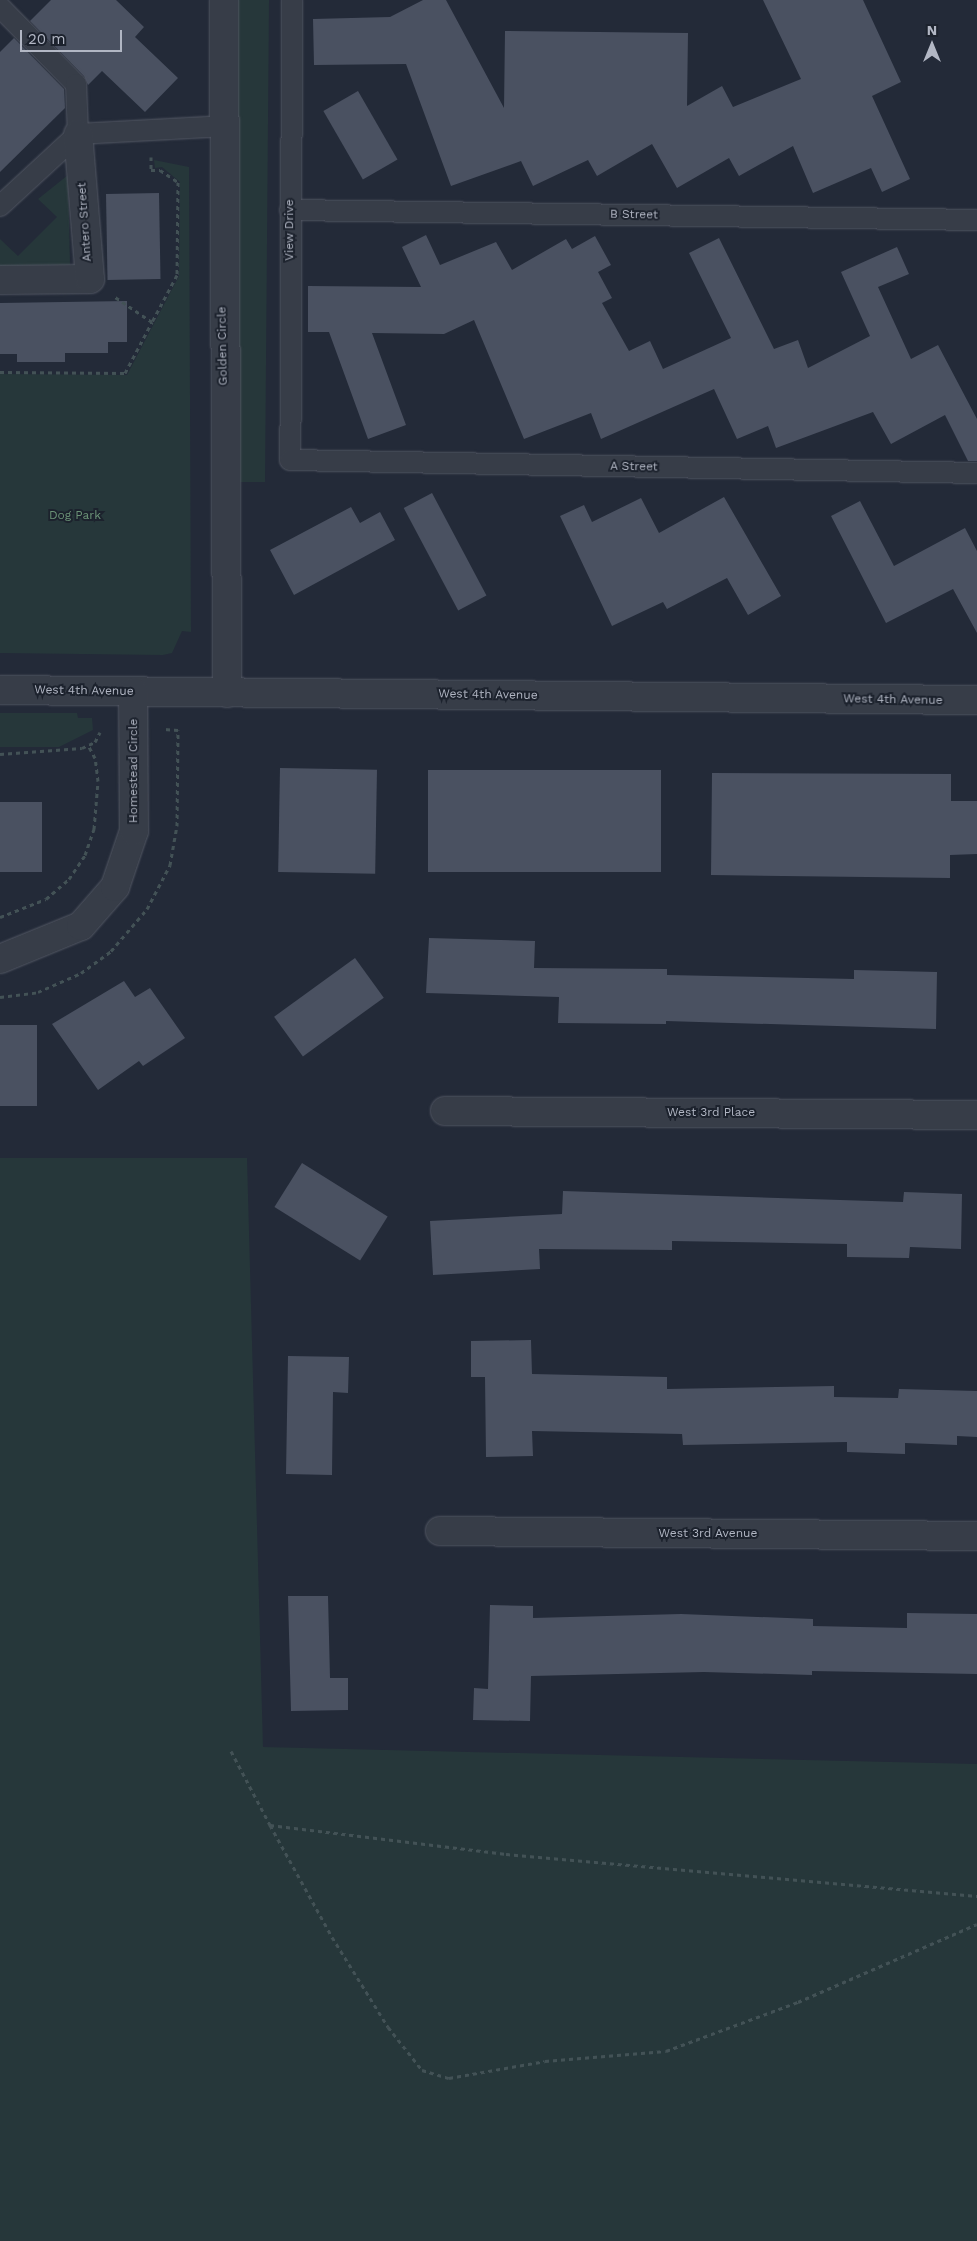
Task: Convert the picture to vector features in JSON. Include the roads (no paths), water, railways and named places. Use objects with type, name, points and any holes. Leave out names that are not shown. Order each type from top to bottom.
[{"type":"street","name":"Golden Circle","points":[[224,0],[226,126],[222,317],[227,693]]},
{"type":"street","name":"Antero Street","points":[[0,280],[90,280],[78,134]]},
{"type":"street","name":"West 4th Avenue","points":[[0,690],[977,700]]},
{"type":"street","name":"Homestead Circle","points":[[0,959],[81,926],[116,887],[134,831],[133,692]]},
{"type":"street","name":"West 3rd Place","points":[[445,1111],[977,1115]]},
{"type":"street","name":"West 3rd Avenue","points":[[440,1532],[977,1536]]},
{"type":"lane","name":"View Drive","points":[[290,460],[292,0]]},
{"type":"lane","points":[[0,7],[76,84],[78,134]]},
{"type":"lane","points":[[0,206],[78,134],[226,126]]},
{"type":"lane","name":"B Street","points":[[290,210],[977,220]]},
{"type":"lane","name":"A Street","points":[[290,460],[977,473]]},
{"type":"park label","name":"Dog Park","points":[[75,516]]}]
